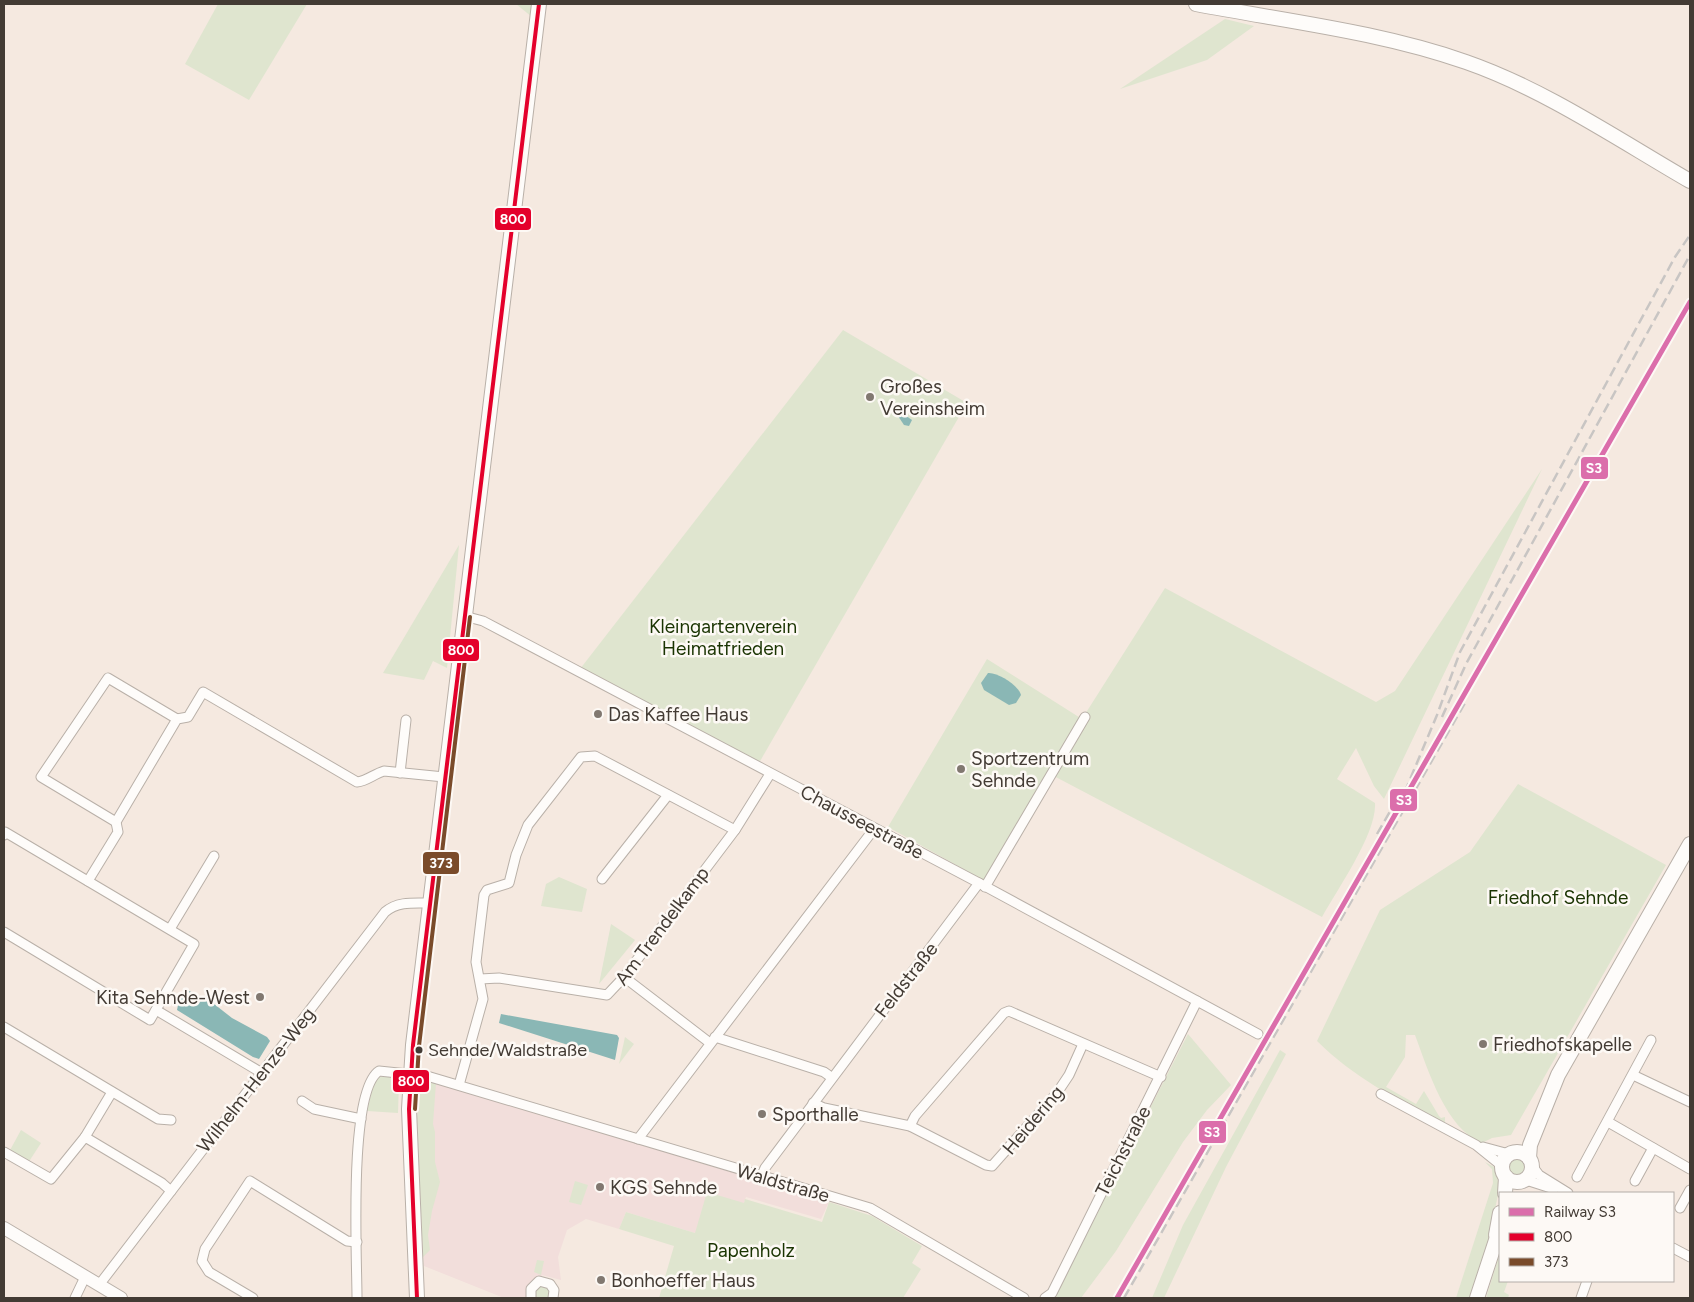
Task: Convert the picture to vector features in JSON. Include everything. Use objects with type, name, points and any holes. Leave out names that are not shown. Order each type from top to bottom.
[{"type":"main road","points":[[416,1298],[409,1109],[410,1073],[444,777],[539,4]]},
{"type":"main road","points":[[1196,4],[1391,41],[1468,62],[1552,102],[1690,181]]},
{"type":"main road","points":[[1505,1192],[1508,1162],[1521,1148],[1535,1117],[1580,1033],[1690,844]]},
{"type":"main road","points":[[1520,1185],[1531,1162],[1530,1145],[1550,1091]]},
{"type":"main road","points":[[1508,1162],[1523,1153],[1531,1162]]},
{"type":"main road","points":[[1508,1162],[1520,1185]]},
{"type":"main road","points":[[1494,1243],[1499,1218]]},
{"type":"main road","points":[[4,1228],[121,1298]]},
{"type":"main road","points":[[1477,1298],[1499,1230]]},
{"type":"street","name":"Chausseestraße","points":[[464,616],[483,621],[982,885],[1258,1034]]},
{"type":"street","points":[[116,822],[41,777],[108,678],[177,719]]},
{"type":"street","points":[[88,881],[118,832],[116,822],[177,719],[188,716],[203,692],[357,782],[365,782],[376,773],[384,771],[444,777]]},
{"type":"street","name":"Feldstraße","points":[[761,1177],[765,1168],[831,1077],[982,885],[1085,717]]},
{"type":"street","points":[[400,773],[406,720]]},
{"type":"street","points":[[458,1085],[484,999],[476,962],[484,895],[487,890],[509,883],[516,854],[528,825],[581,757],[595,756],[735,830]]},
{"type":"street","name":"Am Trendelkamp","points":[[480,978],[499,978],[607,995],[624,977],[735,830],[770,774]]},
{"type":"street","points":[[602,879],[668,795]]},
{"type":"street","points":[[638,1139],[874,829]]},
{"type":"street","points":[[4,835],[6,832],[194,944],[150,1020],[4,932]]},
{"type":"street","points":[[170,929],[214,856]]},
{"type":"street","name":"Wilhelm-Henze-Weg","points":[[99,1285],[386,912],[391,907],[400,904],[430,903]]},
{"type":"street","points":[[624,977],[713,1040],[777,1057],[824,1072],[831,1077]]},
{"type":"street","name":"Teichstraße","points":[[1046,1298],[1052,1293],[1197,1001]]},
{"type":"street","points":[[156,1010],[262,1073]]},
{"type":"street","points":[[910,1126],[915,1116],[1004,1013],[1014,1012],[1160,1077]]},
{"type":"street","points":[[4,1027],[158,1119],[171,1120]]},
{"type":"street","points":[[1577,1177],[1651,1040]]},
{"type":"street","name":"Heidering","points":[[813,1103],[824,1108],[910,1126],[986,1165],[992,1166],[1057,1093],[1069,1075],[1083,1044]]},
{"type":"street","name":"Waldstraße","points":[[361,1119],[365,1093],[372,1075],[378,1071],[427,1076],[870,1208],[1024,1298]]},
{"type":"street","points":[[1633,1075],[1690,1102]]},
{"type":"street","points":[[4,1152],[51,1179],[85,1137],[112,1092]]},
{"type":"street","points":[[1381,1094],[1508,1162]]},
{"type":"street","points":[[302,1101],[314,1109],[361,1119],[357,1164],[357,1298]]},
{"type":"street","points":[[1608,1122],[1690,1169]]},
{"type":"street","points":[[85,1137],[162,1183],[171,1191]]},
{"type":"street","points":[[1635,1181],[1653,1148]]},
{"type":"street","points":[[1531,1162],[1539,1175],[1565,1192]]},
{"type":"street","points":[[253,1298],[210,1272],[202,1261],[205,1249],[250,1181],[347,1241],[357,1242]]},
{"type":"street","points":[[1520,1185],[1561,1192]]},
{"type":"street","points":[[1680,1208],[1690,1190]]},
{"type":"street","points":[[1674,1249],[1690,1257]]},
{"type":"street","points":[[75,1298],[85,1277]]},
{"type":"street","points":[[532,1298],[531,1289],[540,1281],[550,1284],[554,1290],[553,1298]]},
{"type":"street","points":[[1585,1297],[1587,1282]]},
{"type":"shaded area","name":"KGS Sehnde","points":[[425,1079],[829,1202],[821,1219],[746,1197],[744,1203],[695,1233],[626,1212],[619,1229],[586,1219],[567,1230],[558,1257],[561,1280],[542,1275],[542,1298],[504,1298],[424,1266],[419,1109],[420,1083]]},
{"type":"green space","points":[[218,4],[307,4],[249,100],[185,64]]},
{"type":"green space","points":[[516,4],[534,4],[532,17]]},
{"type":"green space","points":[[1225,19],[1254,26],[1207,60],[1120,89]]},
{"type":"green space","name":"Kleingartenverein Heimatfrieden","points":[[843,330],[967,403],[759,763],[580,669]]},
{"type":"green space","points":[[1542,469],[1384,799],[1374,786],[1356,748],[1337,779],[1375,803],[1374,815],[1370,830],[1355,861],[1322,917],[1050,774],[983,880],[888,827],[987,659],[1082,719],[1165,588],[1376,702],[1395,691]]},
{"type":"green space","points":[[459,545],[447,668],[433,661],[424,680],[383,673]]},
{"type":"green space","name":"Friedhof Sehnde","points":[[1518,784],[1666,865],[1511,1135],[1492,1138],[1482,1143],[1469,1136],[1448,1112],[1432,1081],[1415,1035],[1406,1035],[1405,1057],[1386,1087],[1416,1104],[1424,1091],[1439,1116],[1441,1118],[1445,1117],[1445,1124],[1361,1077],[1317,1041],[1380,910],[1470,852]]},
{"type":"green space","points":[[559,877],[587,889],[582,912],[541,906],[546,884]]},
{"type":"green space","points":[[611,924],[635,940],[599,984]]},
{"type":"green space","points":[[1188,1034],[1231,1085],[1207,1110],[1183,1142],[1116,1251],[1081,1298],[1053,1298]]},
{"type":"green space","points":[[625,1037],[634,1044],[619,1064]]},
{"type":"green space","points":[[1280,1050],[1286,1054],[1226,1167],[1164,1298],[1152,1298],[1183,1225]]},
{"type":"green space","points":[[395,1076],[399,1081],[398,1113],[367,1111],[375,1077]]},
{"type":"green space","points":[[425,1080],[436,1083],[433,1124],[435,1132],[435,1162],[440,1182],[428,1235],[430,1250],[423,1257],[417,1118],[420,1084]]},
{"type":"green space","points":[[21,1130],[41,1143],[28,1163],[9,1152]]},
{"type":"green space","points":[[1518,1158],[1524,1161],[1527,1167],[1524,1173],[1518,1176],[1512,1173],[1509,1167],[1512,1161]]},
{"type":"green space","points":[[1485,1162],[1496,1168],[1499,1190],[1490,1233],[1493,1234],[1473,1298],[1456,1298],[1493,1183],[1492,1169]]},
{"type":"green space","points":[[575,1181],[588,1185],[581,1205],[569,1202]]},
{"type":"green space","name":"Papenholz","points":[[707,1192],[744,1203],[745,1199],[822,1222],[829,1202],[872,1216],[922,1246],[912,1263],[921,1269],[903,1298],[659,1298],[674,1246],[619,1229],[626,1212],[695,1233]]},
{"type":"green space","points":[[1499,1256],[1499,1282],[1508,1282],[1504,1292],[1509,1295],[1508,1298],[1486,1298]]},
{"type":"green space","points":[[537,1260],[544,1261],[541,1275],[534,1272]]},
{"type":"green space","points":[[537,1285],[549,1287],[551,1298],[534,1298],[532,1291]]},
{"type":"water","points":[[899,411],[912,420],[909,426],[904,425],[896,413]]},
{"type":"water","points":[[988,673],[1002,677],[1019,691],[1021,695],[1016,703],[1009,705],[984,690],[981,683]]},
{"type":"water","points":[[187,990],[209,1000],[232,1018],[267,1037],[270,1041],[259,1059],[177,1010],[180,995]]},
{"type":"water","points":[[501,1014],[617,1035],[619,1038],[615,1060],[499,1023]]},
{"type":"railway","points":[[1393,820],[1437,715],[1460,652],[1675,257],[1690,235]]},
{"type":"railway","points":[[1442,717],[1466,664],[1690,255]]},
{"type":"railway","points":[[1124,1298],[1465,703]]},
{"type":"railway","points":[[1377,834],[1392,808]]},
{"type":"rail line","name":"S3","points":[[1117,1298],[1690,302]]},
{"type":"transit line","name":"800","points":[[417,1298],[409,1109],[413,1045],[539,4]]},
{"type":"transit line","name":"373","points":[[415,1109],[419,1046],[470,617]]},
{"type":"place","name":"Großes Vereinsheim","points":[[870,397]]},
{"type":"place","name":"Das Kaffee Haus","points":[[598,714]]},
{"type":"place","name":"Sportzentrum Sehnde","points":[[961,769]]},
{"type":"place","name":"Kita Sehnde-West","points":[[260,997]]},
{"type":"place","name":"Friedhofskapelle","points":[[1483,1044]]},
{"type":"place","name":"Sehnde/Waldstraße","points":[[419,1050]]},
{"type":"place","name":"Sporthalle","points":[[762,1114]]},
{"type":"place","name":"KGS Sehnde","points":[[600,1187]]},
{"type":"place","name":"Bonhoeffer Haus","points":[[601,1280]]}]
